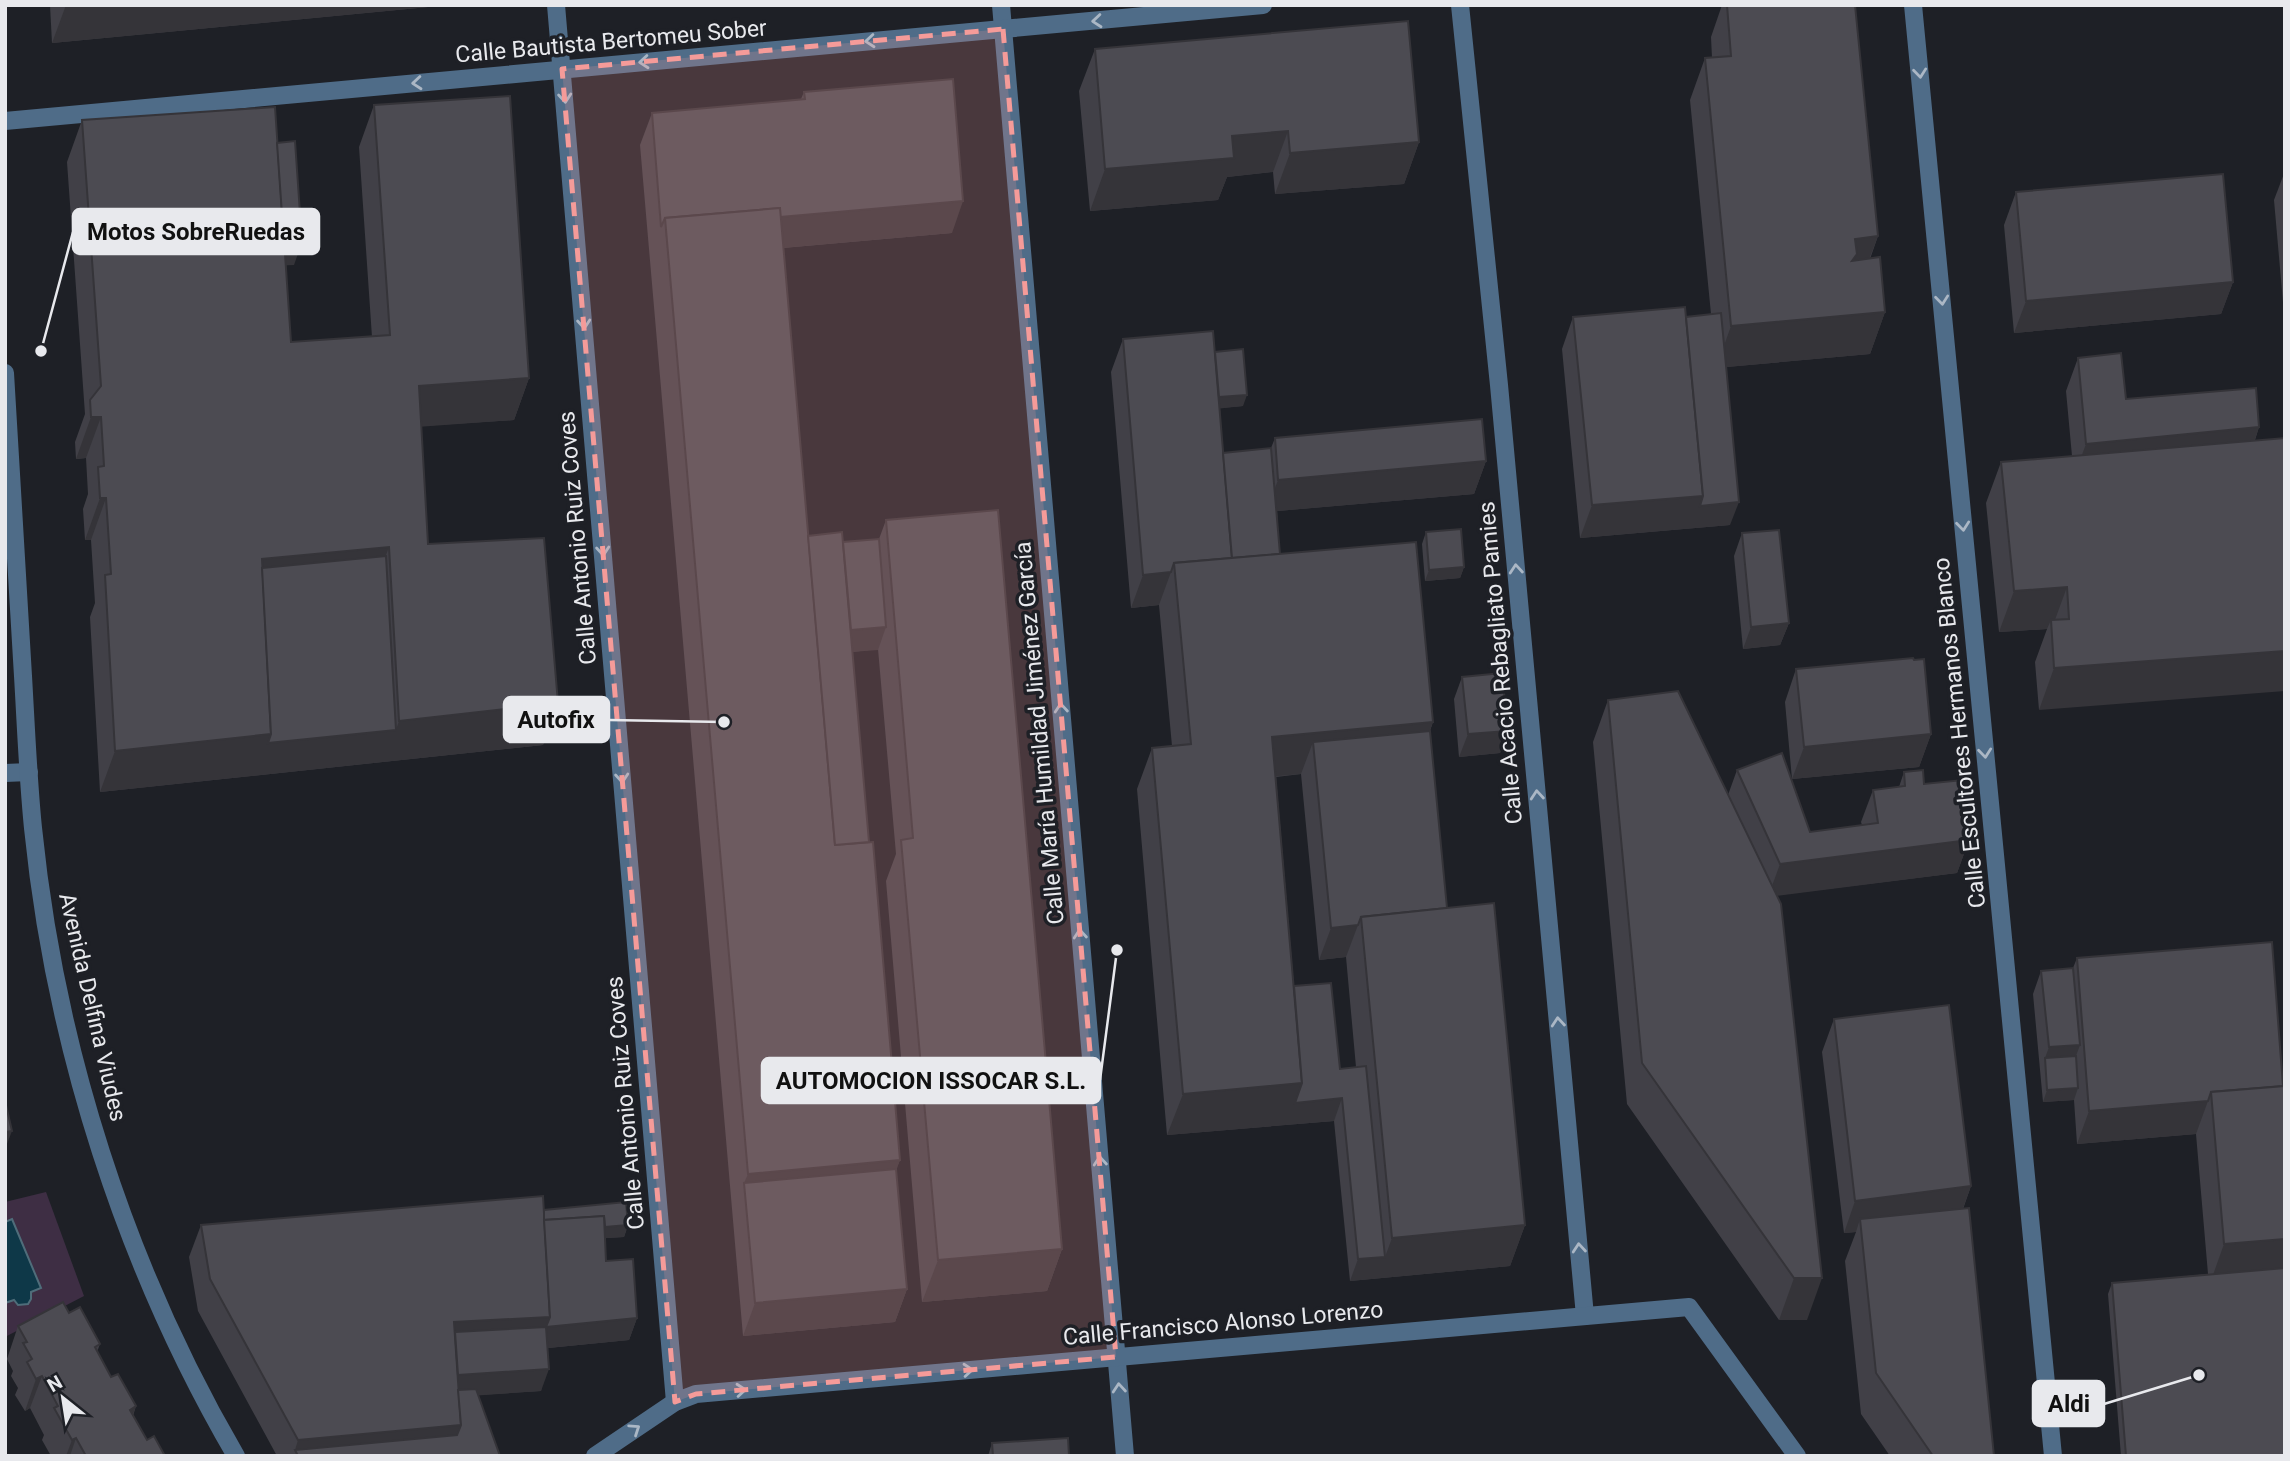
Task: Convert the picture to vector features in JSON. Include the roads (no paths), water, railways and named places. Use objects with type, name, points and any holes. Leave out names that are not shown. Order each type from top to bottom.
[{"type":"street","name":"Calle Antonio Ruiz Coves","points":[[556,5],[675,1402]]},
{"type":"street","name":"Calle María Humildad Jiménez García","points":[[1001,5],[1125,1456]]},
{"type":"street","name":"Calle Bautista Bertomeu Sober","points":[[5,121],[1263,5]]},
{"type":"street","name":"Calle Acacio Rebagliato Pamies","points":[[1460,5],[1499,385],[1585,1316]]},
{"type":"street","name":"Calle Escultores Hermanos Blanco","points":[[1913,5],[2053,1456]]},
{"type":"street","name":"Avenida Delfina Viudes","points":[[5,373],[33,827],[50,950],[90,1114],[117,1198],[149,1281],[213,1417],[236,1456]]},
{"type":"street","points":[[5,773],[29,772]]},
{"type":"street","name":"Calle Francisco Alonso Lorenzo","points":[[595,1456],[675,1402],[696,1394],[1689,1307],[1797,1456]]},
{"type":"water","points":[[12,1219],[41,1288],[31,1292],[28,1304],[18,1305],[14,1300],[5,1303],[5,1222]]},
{"type":"place","name":"Motos SobreRuedas","points":[[41,351]]},
{"type":"place","name":"Autofix","points":[[724,722]]},
{"type":"place","name":"AUTOMOCION ISSOCAR S.L.","points":[[1117,950]]},
{"type":"place","name":"Aldi","points":[[2199,1375]]}]
